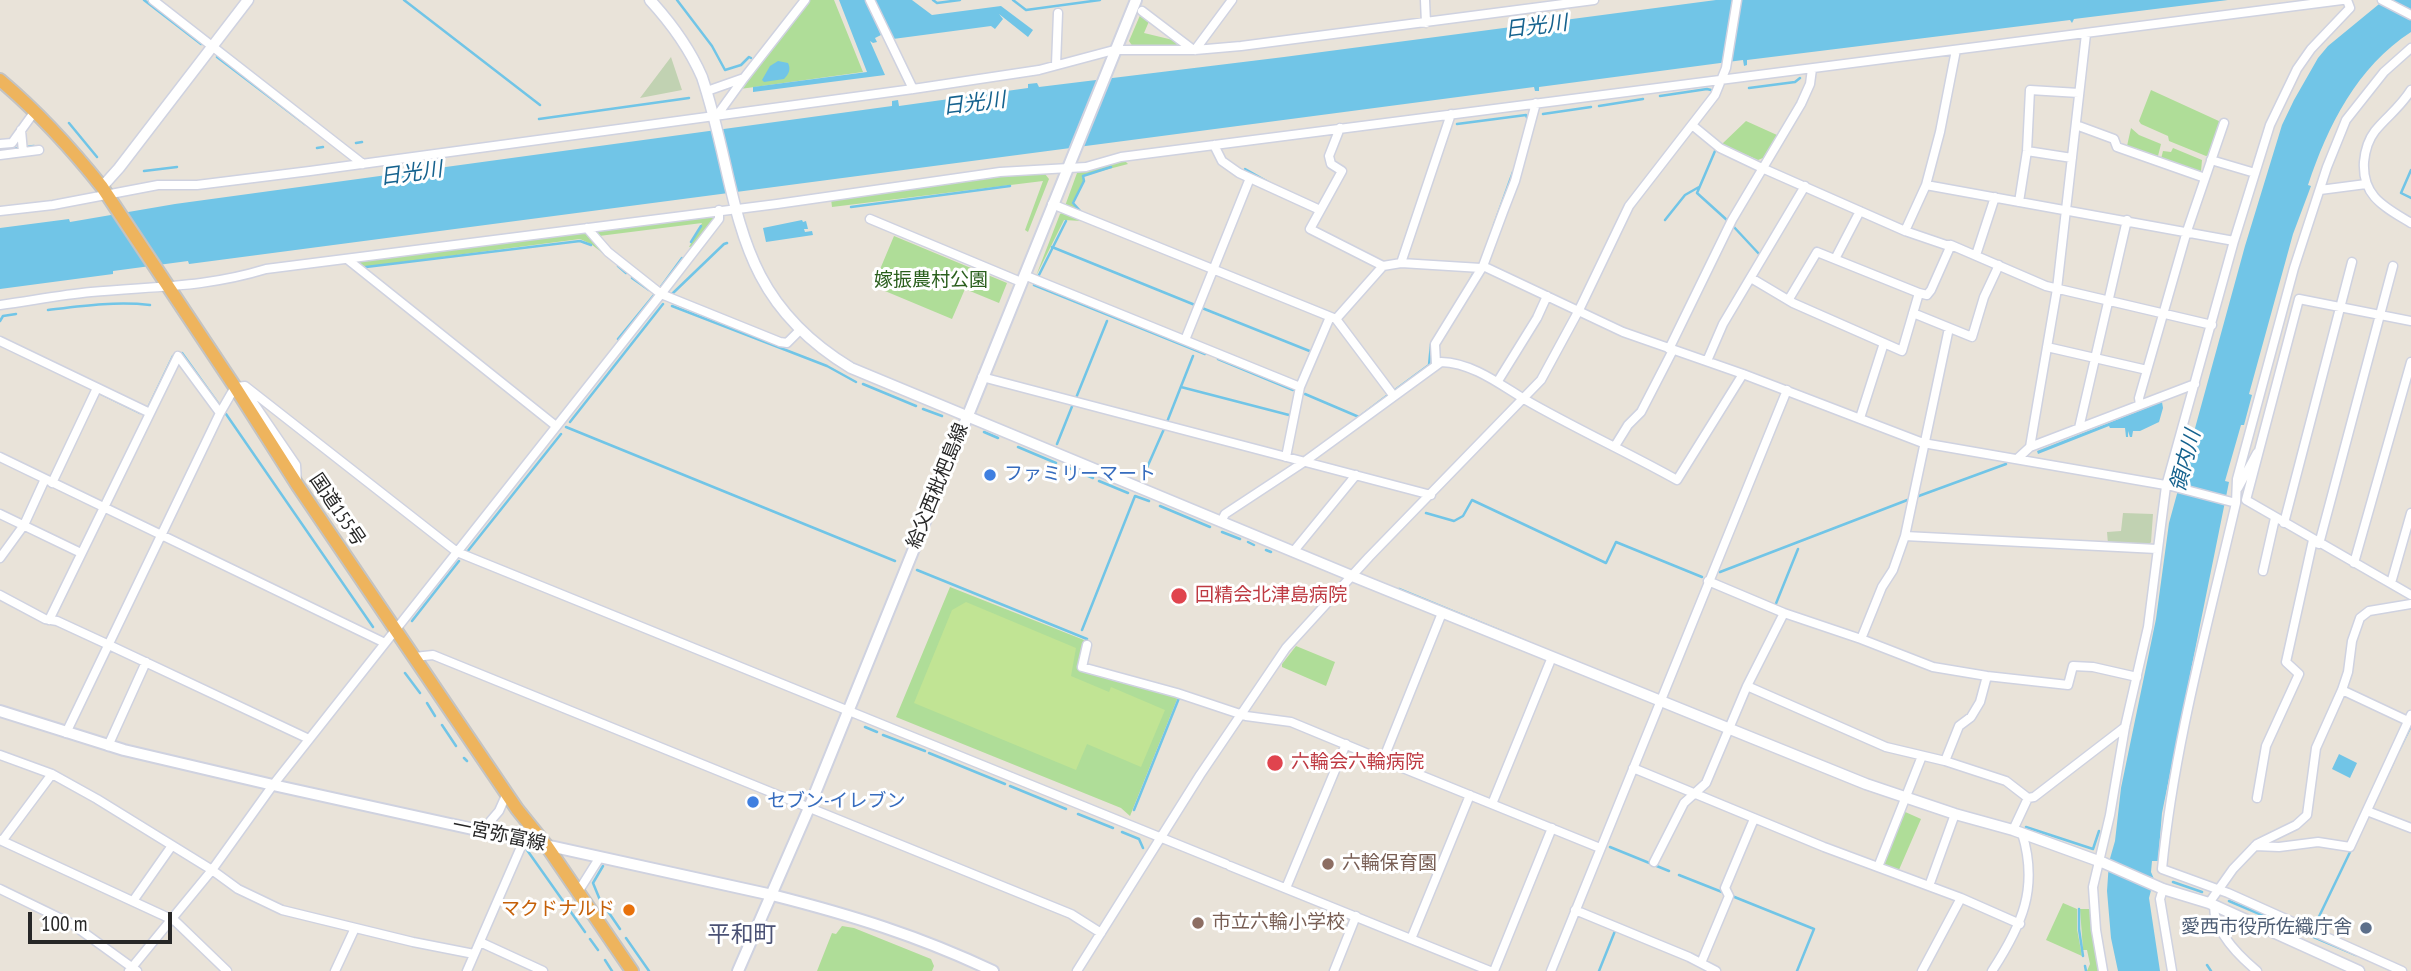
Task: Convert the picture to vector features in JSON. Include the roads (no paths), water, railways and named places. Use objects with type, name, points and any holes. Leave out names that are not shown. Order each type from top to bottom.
[{"type":"highway","name":"国道155号","points":[[0,80],[35,111],[79,158],[106,194],[239,387],[298,486],[632,971]]},
{"type":"main road","name":"給父西枇杷島線","points":[[738,971],[809,808],[1136,0]]},
{"type":"main road","name":"一宮弥富線","points":[[0,711],[108,746],[272,785],[772,895],[881,925],[990,970]]},
{"type":"street","points":[[153,0],[363,164]]},
{"type":"street","points":[[106,194],[119,169],[248,0]]},
{"type":"street","points":[[650,0],[675,27],[687,45],[706,91],[715,117],[735,205],[756,270],[780,307],[800,330],[851,368],[1293,552],[1866,785],[2017,831],[2101,862],[2161,888],[2212,904],[2360,971]]},
{"type":"street","points":[[715,117],[805,0]]},
{"type":"street","points":[[870,0],[913,89]]},
{"type":"street","points":[[1195,50],[1232,0]]},
{"type":"street","points":[[1425,0],[1426,23]]},
{"type":"street","points":[[0,211],[158,184],[197,185],[913,89],[1039,70],[1114,50],[1195,50],[1594,0]]},
{"type":"street","points":[[1077,971],[1199,775],[1286,648],[1541,380],[1579,310],[1629,206],[1715,95],[1726,68],[1737,0]]},
{"type":"street","points":[[0,305],[90,292],[236,279],[267,269],[719,210],[735,205],[1068,164],[1086,167],[1121,157],[2345,0],[2350,8],[2312,49],[2284,94],[2270,125],[2234,241],[2168,486],[2148,627],[2125,727],[2101,862],[2093,887],[2096,930],[2103,971]]},
{"type":"street","points":[[2382,0],[2411,15]]},
{"type":"street","points":[[1142,10],[1182,43],[1195,50]]},
{"type":"street","points":[[1056,65],[1058,13]]},
{"type":"street","points":[[2030,447],[2057,289],[2086,34]]},
{"type":"street","points":[[2236,492],[2236,479],[2294,268],[2346,120],[2384,72],[2411,48]]},
{"type":"street","points":[[1905,231],[1926,185],[1940,132],[1956,50]]},
{"type":"street","points":[[1615,446],[1628,425],[1641,412],[1732,220],[1801,104],[1810,84],[1812,69]]},
{"type":"street","points":[[706,91],[744,78]]},
{"type":"street","points":[[2020,202],[2027,151],[2030,90],[2080,93]]},
{"type":"street","points":[[2411,90],[2403,103],[2368,141],[2364,159],[2364,178],[2376,200],[2411,223]]},
{"type":"street","points":[[1436,365],[1435,344],[1482,267],[1515,181],[1536,103]]},
{"type":"street","points":[[0,144],[12,143],[35,111]]},
{"type":"street","points":[[1401,263],[1451,114]]},
{"type":"street","points":[[2140,405],[2139,398],[2187,231],[2224,123]]},
{"type":"street","points":[[1692,125],[1720,148],[1905,231],[1951,245],[2057,289],[2212,326]]},
{"type":"street","points":[[2076,125],[2114,139],[2118,147],[2205,178]]},
{"type":"street","points":[[1340,128],[1329,156],[1331,164],[1342,171],[1310,229],[1383,266],[1401,263],[1482,267],[1623,332],[1787,390],[1923,443],[2168,486],[2233,502]]},
{"type":"street","points":[[21,130],[23,152]]},
{"type":"street","points":[[1214,145],[1222,161],[1250,178],[1320,210]]},
{"type":"street","points":[[0,155],[39,150]]},
{"type":"street","points":[[2027,151],[2072,158]]},
{"type":"street","points":[[2211,160],[2255,173]]},
{"type":"street","points":[[1185,340],[1250,178]]},
{"type":"street","points":[[2320,190],[2366,184]]},
{"type":"street","points":[[1926,185],[2234,241]]},
{"type":"street","points":[[1707,361],[1723,324],[1804,186]]},
{"type":"street","points":[[1976,255],[1995,197]]},
{"type":"street","points":[[1052,204],[1333,318],[1393,396]]},
{"type":"street","points":[[0,889],[72,924],[132,969],[212,870],[272,785],[661,294],[719,219],[719,210]]},
{"type":"street","points":[[1835,259],[1860,211]]},
{"type":"street","points":[[870,219],[1300,387]]},
{"type":"street","points":[[2080,428],[2127,220]]},
{"type":"street","points":[[587,228],[608,252],[661,294],[780,342],[788,342],[800,330]]},
{"type":"street","points":[[1789,299],[1817,252],[1927,295],[1951,245]]},
{"type":"street","points":[[347,259],[556,425]]},
{"type":"street","points":[[2284,523],[2352,262]]},
{"type":"street","points":[[1913,313],[1972,337],[1984,297],[1999,265]]},
{"type":"street","points":[[1286,457],[1300,387],[1333,318],[1383,266]]},
{"type":"street","points":[[2257,798],[2266,747],[2299,674],[2286,662],[2316,542],[2381,317],[2393,266]]},
{"type":"street","points":[[1751,278],[1793,303],[1902,351],[1919,293]]},
{"type":"street","points":[[1497,381],[1548,296]]},
{"type":"street","points":[[2411,321],[2299,299],[2246,500],[2411,595]]},
{"type":"street","points":[[1861,639],[1882,587],[1893,570],[1905,536],[1949,328]]},
{"type":"street","points":[[0,341],[150,413]]},
{"type":"street","points":[[1860,418],[1884,343]]},
{"type":"street","points":[[2047,346],[2147,370]]},
{"type":"street","points":[[49,620],[178,356],[220,413]]},
{"type":"street","points":[[1221,522],[1225,514],[1304,462],[1441,362],[1454,363],[1497,381],[1678,480],[1742,374]]},
{"type":"street","points":[[2354,563],[2411,362]]},
{"type":"street","points":[[982,377],[1431,495]]},
{"type":"street","points":[[2017,459],[2030,447],[2195,384]]},
{"type":"street","points":[[66,733],[220,413],[239,387],[244,386],[457,552],[1492,971],[1552,828]]},
{"type":"street","points":[[0,558],[24,525],[97,388]]},
{"type":"street","points":[[1550,971],[1787,390]]},
{"type":"street","points":[[2260,448],[2250,462],[2233,502],[2186,712],[2166,826],[2162,869],[2218,890],[2402,971]]},
{"type":"street","points":[[0,457],[385,643]]},
{"type":"street","points":[[1293,552],[1356,475]]},
{"type":"street","points":[[2391,583],[2411,513]]},
{"type":"street","points":[[0,514],[81,553]]},
{"type":"street","points":[[2263,571],[2275,518]]},
{"type":"street","points":[[1905,536],[2157,549]]},
{"type":"street","points":[[1708,581],[1784,613],[1933,667],[1987,677],[2068,685],[2073,666],[2093,667],[2137,677]]},
{"type":"street","points":[[0,595],[309,739]]},
{"type":"street","points":[[2258,971],[2242,957],[2221,930],[2212,904],[2233,869],[2255,846],[2296,825],[2307,815],[2316,748],[2342,691],[2360,618],[2369,611],[2411,604]]},
{"type":"street","points":[[1383,760],[1443,613]]},
{"type":"street","points":[[1654,862],[1684,803],[1706,783],[1747,687],[1784,613]]},
{"type":"street","points":[[1087,645],[1082,667],[1242,713],[1291,722],[1600,848]]},
{"type":"street","points":[[414,657],[433,655],[1071,914],[1101,933]]},
{"type":"street","points":[[1492,804],[1552,657]]},
{"type":"street","points":[[108,746],[146,662]]},
{"type":"street","points":[[1945,761],[1959,726],[1971,717],[1980,702],[1987,677]]},
{"type":"street","points":[[1747,687],[1886,747],[1945,761],[2006,781],[2028,798],[2034,797],[2125,727]]},
{"type":"street","points":[[2255,846],[2279,847],[2318,842],[2350,847],[2409,718],[2342,691]]},
{"type":"street","points":[[1286,888],[1346,744]]},
{"type":"street","points":[[0,755],[52,774],[212,870],[238,890],[282,910],[474,954]]},
{"type":"street","points":[[1878,867],[1922,756]]},
{"type":"street","points":[[1633,768],[2020,924]]},
{"type":"street","points":[[52,774],[1,840],[171,918],[227,971]]},
{"type":"street","points":[[482,831],[499,811],[507,793]]},
{"type":"street","points":[[1410,939],[1470,795]]},
{"type":"street","points":[[1992,971],[2020,924],[2028,888],[2028,853],[2017,831],[2028,798]]},
{"type":"street","points":[[2367,811],[2411,828]]},
{"type":"street","points":[[1929,886],[1955,814]]},
{"type":"street","points":[[1702,963],[1729,896],[1725,888],[1754,819]]},
{"type":"street","points":[[467,971],[524,840]]},
{"type":"street","points":[[133,901],[171,847]]},
{"type":"street","points":[[578,892],[600,857]]},
{"type":"street","points":[[2161,888],[2160,899],[2172,971]]},
{"type":"street","points":[[1922,971],[1961,898]]},
{"type":"street","points":[[1575,910],[1716,971]]},
{"type":"street","points":[[1334,971],[1356,916]]},
{"type":"street","points":[[335,971],[355,928]]},
{"type":"street","points":[[480,942],[543,971]]},
{"type":"water","points":[[839,0],[865,0],[867,3],[881,35],[875,38],[877,42],[870,41],[885,75],[753,92],[753,87],[867,72]]},
{"type":"water","points":[[875,0],[912,0],[932,15],[1001,6],[1033,30],[1028,37],[999,14],[1003,19],[995,29],[991,26],[893,39]]},
{"type":"water","name":"日光川","points":[[1716,0],[2228,0],[2074,19],[2072,23],[2070,20],[1747,60],[1747,65],[1744,66],[1743,60],[1539,87],[1539,91],[1535,91],[1534,87],[189,264],[188,261],[0,289],[0,228],[69,219],[70,222],[175,204],[892,106],[892,101],[898,100],[899,106],[1028,88],[1028,84],[1037,83],[1039,87]]},
{"type":"water","points":[[2384,0],[2411,0],[2411,32],[2375,62],[2360,80],[2335,119],[2325,141],[2293,234],[2249,394],[2252,395],[2244,425],[2241,425],[2225,481],[2229,482],[2162,813],[2158,861],[2152,861],[2151,872],[2154,879],[2149,898],[2160,971],[2118,971],[2111,938],[2107,891],[2109,862],[2115,841],[2121,788],[2156,619],[2169,523],[2245,246],[2282,125],[2318,58],[2328,46]]},
{"type":"water","points":[[778,61],[788,63],[787,75],[784,79],[764,82],[762,80],[770,66]]},
{"type":"water","points":[[806,221],[808,229],[804,229],[805,232],[812,231],[813,235],[766,242],[763,228]]},
{"type":"water","points":[[2162,402],[2159,422],[2140,431],[2133,431],[2132,437],[2128,431],[2126,437],[2125,428],[2109,426],[2038,454],[2037,451]]},
{"type":"water","points":[[2339,754],[2357,763],[2350,778],[2332,769]]},
{"type":"waterway","points":[[144,0],[201,44]]},
{"type":"waterway","points":[[404,0],[540,105]]},
{"type":"waterway","points":[[677,0],[712,46],[725,70],[741,65],[751,58]]},
{"type":"waterway","points":[[933,0],[937,3],[960,0]]},
{"type":"waterway","points":[[1013,0],[1026,10],[1100,0]]},
{"type":"waterway","points":[[217,57],[305,124]]},
{"type":"waterway","points":[[1749,88],[1795,82],[1800,78]]},
{"type":"waterway","points":[[1660,96],[1711,90]]},
{"type":"waterway","points":[[539,119],[689,98]]},
{"type":"waterway","points":[[1599,106],[1643,99]]},
{"type":"waterway","points":[[1543,114],[1591,107]]},
{"type":"waterway","points":[[1457,124],[1526,115],[1528,120]]},
{"type":"waterway","points":[[69,123],[97,157]]},
{"type":"waterway","points":[[356,143],[362,142]]},
{"type":"waterway","points":[[26,147],[34,146]]},
{"type":"waterway","points":[[317,148],[323,147]]},
{"type":"waterway","points":[[0,150],[19,148]]},
{"type":"waterway","points":[[1715,151],[1697,193],[1728,221]]},
{"type":"waterway","points":[[144,171],[177,167]]},
{"type":"waterway","points":[[1082,213],[1073,203],[1084,181],[1083,176],[1111,167]]},
{"type":"waterway","points":[[1245,169],[1270,183]]},
{"type":"waterway","points":[[2411,170],[2401,193],[2411,198]]},
{"type":"waterway","points":[[1494,225],[1513,172]]},
{"type":"waterway","points":[[851,207],[1010,186]]},
{"type":"waterway","points":[[1665,220],[1685,195],[1699,187]]},
{"type":"waterway","points":[[1038,277],[1066,221]]},
{"type":"waterway","points":[[691,242],[701,226]]},
{"type":"waterway","points":[[1733,226],[1760,255]]},
{"type":"waterway","points":[[366,267],[580,241],[591,245]]},
{"type":"waterway","points":[[672,294],[727,243]]},
{"type":"waterway","points":[[1052,247],[1195,305]]},
{"type":"waterway","points":[[660,288],[682,258]]},
{"type":"waterway","points":[[618,266],[626,273]]},
{"type":"waterway","points":[[1469,282],[1473,274]]},
{"type":"waterway","points":[[632,278],[649,290]]},
{"type":"waterway","points":[[1034,285],[1205,354]]},
{"type":"waterway","points":[[618,339],[654,295]]},
{"type":"waterway","points":[[48,310],[111,304],[150,305]]},
{"type":"waterway","points":[[570,422],[663,304]]},
{"type":"waterway","points":[[672,306],[827,366],[856,382]]},
{"type":"waterway","points":[[1202,308],[1312,352]]},
{"type":"waterway","points":[[0,321],[3,316],[16,314]]},
{"type":"waterway","points":[[1076,398],[1107,321]]},
{"type":"waterway","points":[[1395,390],[1429,365],[1431,344]]},
{"type":"waterway","points":[[182,353],[220,406]]},
{"type":"waterway","points":[[148,408],[173,356]]},
{"type":"waterway","points":[[1167,422],[1193,356]]},
{"type":"waterway","points":[[1218,359],[1293,390]]},
{"type":"waterway","points":[[863,384],[916,406]]},
{"type":"waterway","points":[[1181,387],[1289,415]]},
{"type":"waterway","points":[[97,392],[140,413]]},
{"type":"waterway","points":[[1305,394],[1359,417],[1388,395]]},
{"type":"waterway","points":[[1057,444],[1073,404]]},
{"type":"waterway","points":[[923,409],[942,416]]},
{"type":"waterway","points":[[226,414],[373,627]]},
{"type":"waterway","points":[[566,427],[895,561]]},
{"type":"waterway","points":[[1142,479],[1164,429]]},
{"type":"waterway","points":[[984,432],[998,438]]},
{"type":"waterway","points":[[467,552],[561,434]]},
{"type":"waterway","points":[[1018,447],[1056,463]]},
{"type":"waterway","points":[[1916,497],[2006,464]]},
{"type":"waterway","points":[[1064,466],[1093,478]]},
{"type":"waterway","points":[[1099,481],[1128,493]]},
{"type":"waterway","points":[[1082,630],[1135,496],[1149,501]]},
{"type":"waterway","points":[[1720,572],[1910,499]]},
{"type":"waterway","points":[[1426,513],[1454,521],[1463,516],[1472,500],[1606,563],[1616,542],[1702,577]]},
{"type":"waterway","points":[[1160,506],[1210,527]]},
{"type":"waterway","points":[[1222,532],[1240,539]]},
{"type":"waterway","points":[[1248,542],[1254,545]]},
{"type":"waterway","points":[[1775,606],[1798,549]]},
{"type":"waterway","points":[[1266,550],[1271,552]]},
{"type":"waterway","points":[[412,621],[459,561]]},
{"type":"waterway","points":[[917,570],[1087,639]]},
{"type":"waterway","points":[[1399,589],[1525,641]]},
{"type":"waterway","points":[[405,673],[420,693]]},
{"type":"waterway","points":[[1134,810],[1179,698]]},
{"type":"waterway","points":[[427,703],[435,716]]},
{"type":"waterway","points":[[442,725],[456,746]]},
{"type":"waterway","points":[[2399,750],[2411,726]]},
{"type":"waterway","points":[[865,727],[877,732]]},
{"type":"waterway","points":[[883,735],[925,751]]},
{"type":"waterway","points":[[929,753],[1005,784]]},
{"type":"waterway","points":[[464,758],[467,761]]},
{"type":"waterway","points":[[2384,782],[2393,763]]},
{"type":"waterway","points":[[1010,786],[1066,809]]},
{"type":"waterway","points":[[1078,814],[1113,828]]},
{"type":"waterway","points":[[2026,827],[2093,849],[2099,831]]},
{"type":"waterway","points":[[1122,832],[1139,839],[1143,848]]},
{"type":"waterway","points":[[1610,847],[1669,871]]},
{"type":"waterway","points":[[527,850],[585,932]]},
{"type":"waterway","points":[[2314,927],[2351,850]]},
{"type":"waterway","points":[[600,900],[593,883],[603,866]]},
{"type":"waterway","points":[[1679,875],[1722,892]]},
{"type":"waterway","points":[[2173,882],[2202,892]]},
{"type":"waterway","points":[[1732,896],[1814,929],[1797,971]]},
{"type":"waterway","points":[[2229,901],[2356,955]]},
{"type":"waterway","points":[[605,907],[620,929]]},
{"type":"waterway","points":[[2079,909],[2083,956]]},
{"type":"waterway","points":[[1599,971],[1615,931]]},
{"type":"waterway","points":[[626,938],[649,971]]},
{"type":"waterway","points":[[590,939],[598,950]]},
{"type":"waterway","points":[[605,960],[612,971]]},
{"type":"waterway","points":[[2207,965],[2211,971]]},
{"type":"waterway","points":[[2085,966],[2086,971]]},
{"type":"place","name":"ファミリーマート","points":[[990,475]]},
{"type":"place","name":"回精会北津島病院","points":[[1179,596]]},
{"type":"place","name":"六輪会六輪病院","points":[[1275,763]]},
{"type":"place","name":"セブン-イレブン","points":[[753,802]]},
{"type":"place","name":"六輪保育園","points":[[1328,864]]},
{"type":"place","name":"マクドナルド","points":[[629,910]]},
{"type":"place","name":"市立六輪小学校","points":[[1198,923]]},
{"type":"place","name":"愛西市役所佐織庁舎","points":[[2366,928]]},
{"type":"district","name":"平和町","points":[[742,935]]},
{"type":"park label","name":"嫁振農村公園","points":[[931,281]]},
{"type":"water label","name":"領内川","points":[[2186,461]]}]
